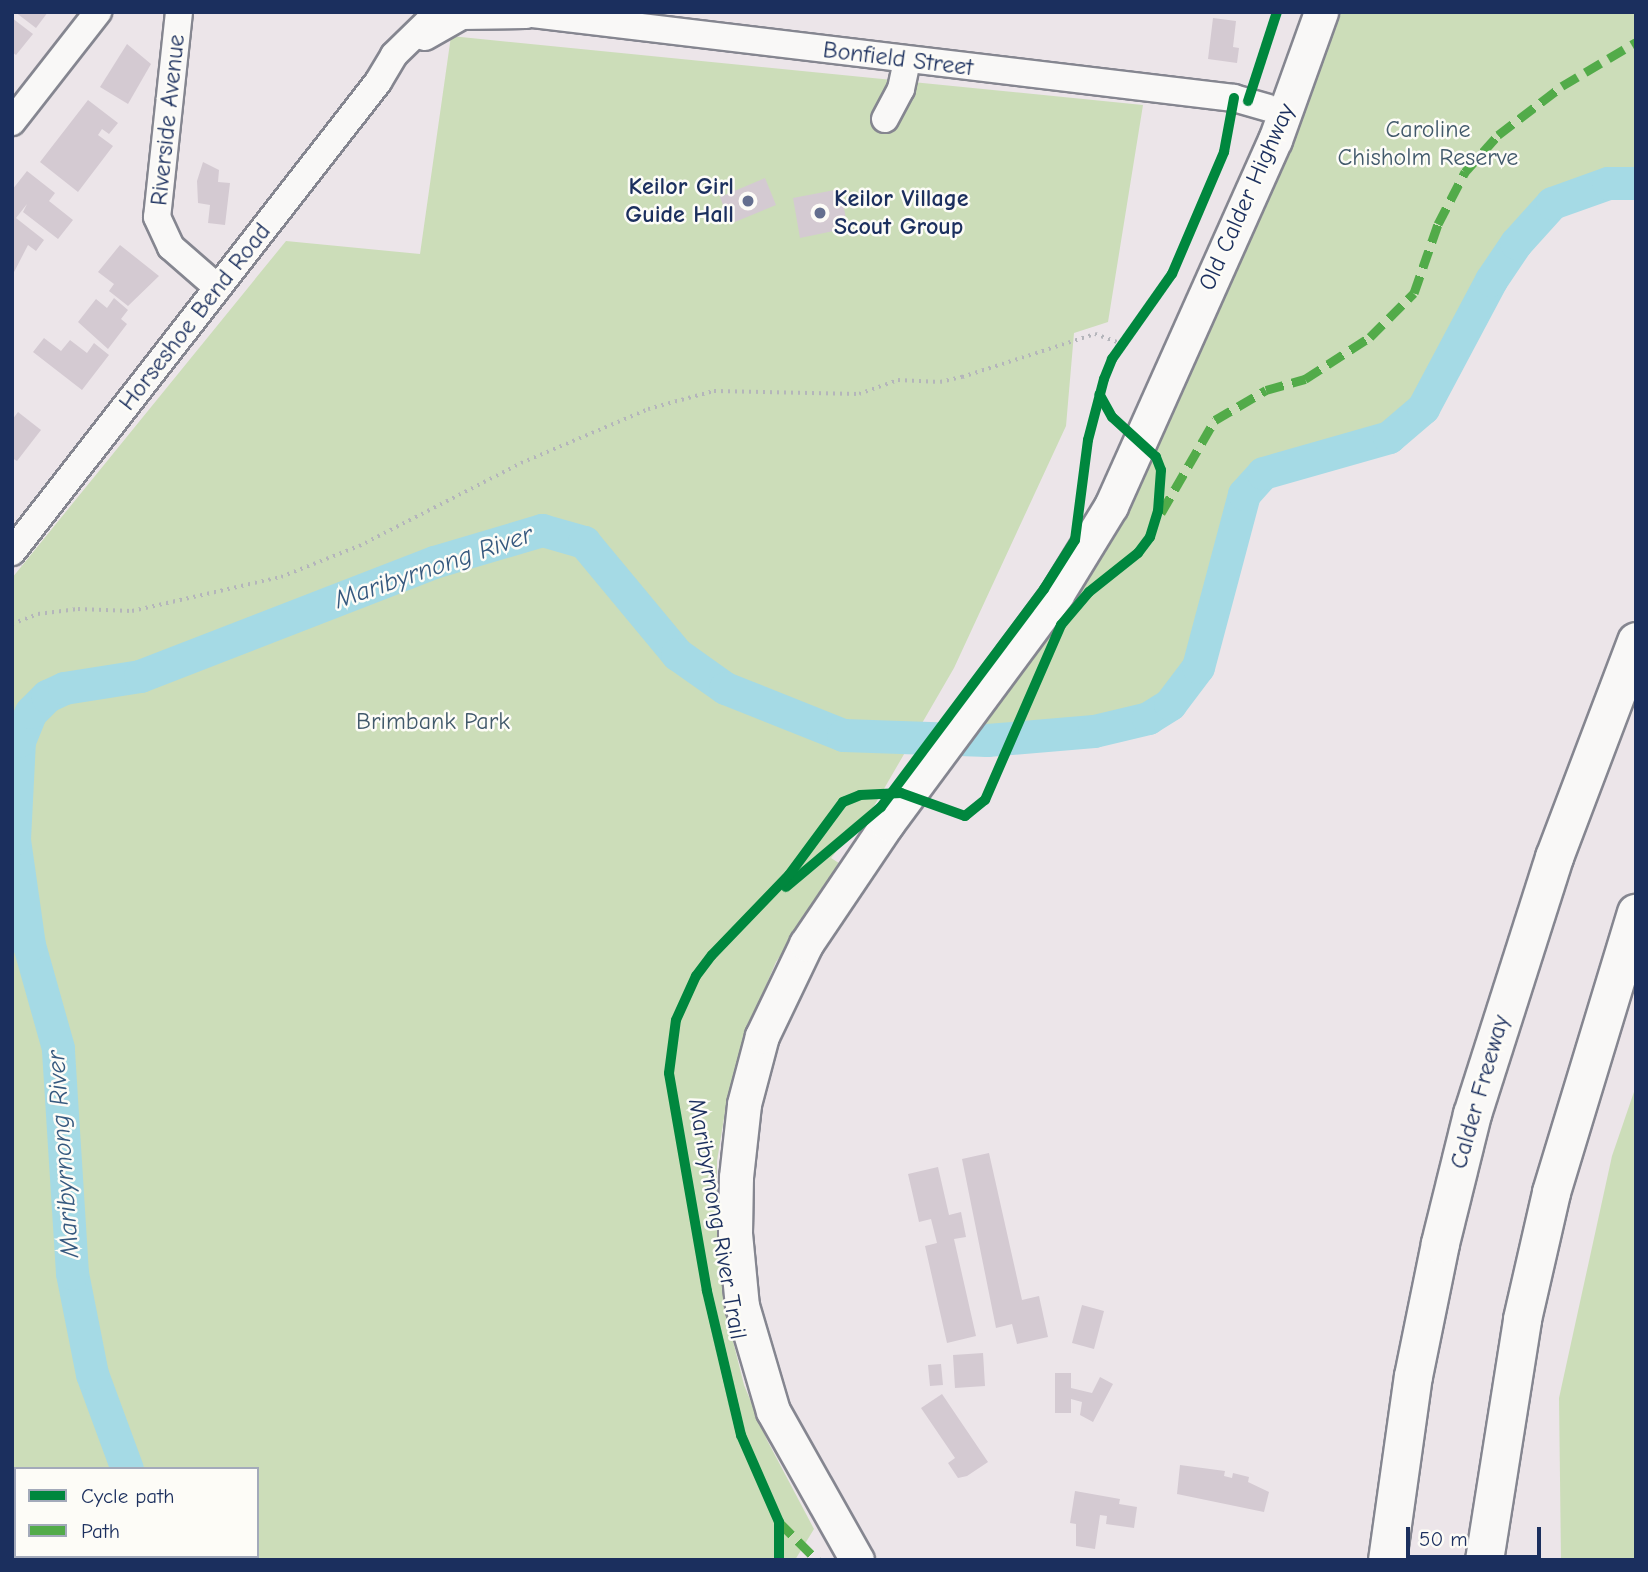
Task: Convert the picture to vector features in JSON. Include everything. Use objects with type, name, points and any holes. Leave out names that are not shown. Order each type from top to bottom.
[{"type":"highway","name":"Calder Freeway","points":[[1387,1560],[1413,1376],[1440,1243],[1512,982],[1627,684],[1636,640]]},
{"type":"highway","points":[[1484,1560],[1511,1380],[1548,1205],[1636,913]]},
{"type":"highway","points":[[1375,1560],[1383,1504],[1440,1243]]},
{"type":"main road","name":"Old Calder Highway","points":[[1277,111],[1299,12]]},
{"type":"main road","name":"Old Calder Highway","points":[[857,1560],[794,1456],[758,1368],[742,1306],[735,1202],[744,1104],[775,1002],[806,944],[887,824],[1018,648],[1085,551],[1123,478],[1321,12]]},
{"type":"street","points":[[12,122],[99,12]]},
{"type":"street","name":"Riverside Avenue","points":[[179,12],[157,217],[171,247],[218,288]]},
{"type":"street","name":"Horseshoe Bend Road","points":[[12,552],[379,82],[414,31],[444,14]]},
{"type":"street","name":"Bonfield Street","points":[[444,14],[521,14],[700,24],[907,60],[1234,98],[1277,111]]},
{"type":"street","points":[[886,120],[901,89],[907,60]]},
{"type":"path","points":[[12,624],[38,614],[78,609],[132,611],[281,577],[359,546],[521,463],[649,409],[714,391],[859,394],[898,380],[940,382],[962,377],[1095,334],[1122,344]]},
{"type":"path","points":[[1112,359],[1129,334]]},
{"type":"green space","name":"Caroline Chisholm Reserve","points":[[1333,12],[1636,12],[1636,183],[1608,183],[1552,204],[1516,243],[1491,280],[1423,408],[1389,437],[1263,473],[1244,494],[1198,667],[1170,704],[1148,718],[1094,731],[968,739],[1048,629]]},
{"type":"green space","name":"Brimbank Park","points":[[451,36],[1143,105],[1108,322],[1074,333],[1066,426],[954,668],[874,806],[831,858],[842,865],[776,962],[749,1025],[727,1100],[717,1161],[717,1221],[732,1337],[744,1385],[767,1440],[814,1529],[795,1560],[12,1560],[12,578],[286,241],[420,254]]},
{"type":"green space","points":[[1636,1086],[1636,1560],[1561,1560],[1559,1398],[1612,1156]]},
{"type":"building","points":[[15,12],[48,12],[36,28]]},
{"type":"building","points":[[12,18],[33,34],[16,55],[12,52]]},
{"type":"building","points":[[1213,18],[1236,21],[1233,47],[1239,48],[1237,63],[1208,59]]},
{"type":"building","points":[[127,44],[151,64],[128,104],[100,87]]},
{"type":"building","points":[[88,100],[118,123],[109,134],[102,129],[98,135],[113,146],[78,192],[40,162]]},
{"type":"building","points":[[203,162],[219,170],[218,182],[230,183],[225,225],[208,223],[210,205],[198,203],[197,181]]},
{"type":"building","points":[[27,171],[55,193],[49,201],[73,220],[58,239],[23,212],[27,204],[16,218],[44,240],[36,251],[28,245],[12,276],[12,190]]},
{"type":"building","name":"Keilor Girl Guide Hall","points":[[765,178],[776,205],[730,224],[720,197]]},
{"type":"building","name":"Keilor Village Scout Group","points":[[840,189],[848,228],[800,238],[793,198]]},
{"type":"building","points":[[120,245],[159,276],[128,306],[109,291],[114,284],[98,272]]},
{"type":"building","points":[[114,298],[128,310],[121,319],[127,324],[108,349],[78,322],[96,299],[107,308]]},
{"type":"building","points":[[44,338],[61,351],[70,340],[87,353],[94,343],[109,355],[82,390],[33,352]]},
{"type":"building","points":[[18,412],[41,430],[17,461],[12,458],[12,420]]},
{"type":"building","points":[[989,1153],[1022,1300],[1039,1296],[1048,1337],[1017,1344],[1012,1324],[996,1328],[962,1159]]},
{"type":"building","points":[[938,1167],[949,1215],[961,1212],[966,1237],[954,1239],[976,1336],[947,1343],[925,1246],[937,1243],[931,1219],[919,1222],[908,1174]]},
{"type":"building","points":[[1082,1305],[1104,1311],[1094,1349],[1072,1343]]},
{"type":"building","points":[[983,1353],[985,1386],[955,1388],[953,1355]]},
{"type":"building","points":[[941,1364],[943,1385],[930,1386],[928,1365]]},
{"type":"building","points":[[1055,1373],[1071,1373],[1071,1388],[1092,1393],[1100,1377],[1113,1384],[1093,1422],[1080,1415],[1082,1402],[1071,1399],[1071,1413],[1055,1413]]},
{"type":"building","points":[[942,1394],[988,1462],[967,1476],[958,1478],[948,1463],[955,1458],[921,1408]]},
{"type":"building","points":[[1180,1465],[1225,1471],[1224,1476],[1232,1478],[1233,1473],[1249,1477],[1248,1482],[1269,1492],[1264,1512],[1177,1494]]},
{"type":"building","points":[[1075,1491],[1120,1499],[1119,1504],[1137,1507],[1134,1528],[1106,1524],[1107,1516],[1100,1515],[1095,1549],[1076,1546],[1076,1524],[1070,1523]]},
{"type":"waterway","name":"Maribyrnong River","points":[[126,1467],[92,1374],[72,1273],[58,1048],[29,945],[14,839],[19,741],[31,712],[47,696],[64,688],[140,676],[434,562],[542,530],[584,542],[677,654],[725,688],[843,735],[987,740],[1094,731],[1148,718],[1170,704],[1198,667],[1244,494],[1263,473],[1389,437],[1423,408],[1491,280],[1516,243],[1552,203],[1608,183],[1636,183]]},
{"type":"marked path","points":[[1161,513],[1215,420],[1266,390],[1305,379],[1370,337],[1414,293],[1438,224],[1465,172],[1498,135],[1562,86],[1636,42]]},
{"type":"marked path","points":[[779,1522],[817,1560]]},
{"type":"cycle path","points":[[1248,101],[1277,12]]},
{"type":"cycle path","points":[[786,887],[881,807],[1044,589],[1075,540],[1088,440],[1104,379],[1112,359],[1172,274],[1224,152],[1234,98]]},
{"type":"cycle path","name":"Maribyrnong River Trail","points":[[779,1560],[779,1522],[741,1435],[707,1291],[669,1073],[676,1020],[696,976],[712,955],[789,875],[843,802],[860,795],[901,793],[965,816],[985,800],[1061,625],[1089,592],[1138,553],[1150,537],[1158,511],[1161,470],[1156,457],[1112,417],[1099,394]]},
{"type":"place","name":"Keilor Girl Guide Hall","points":[[748,201]]},
{"type":"place","name":"Keilor Village Scout Group","points":[[820,213]]}]
